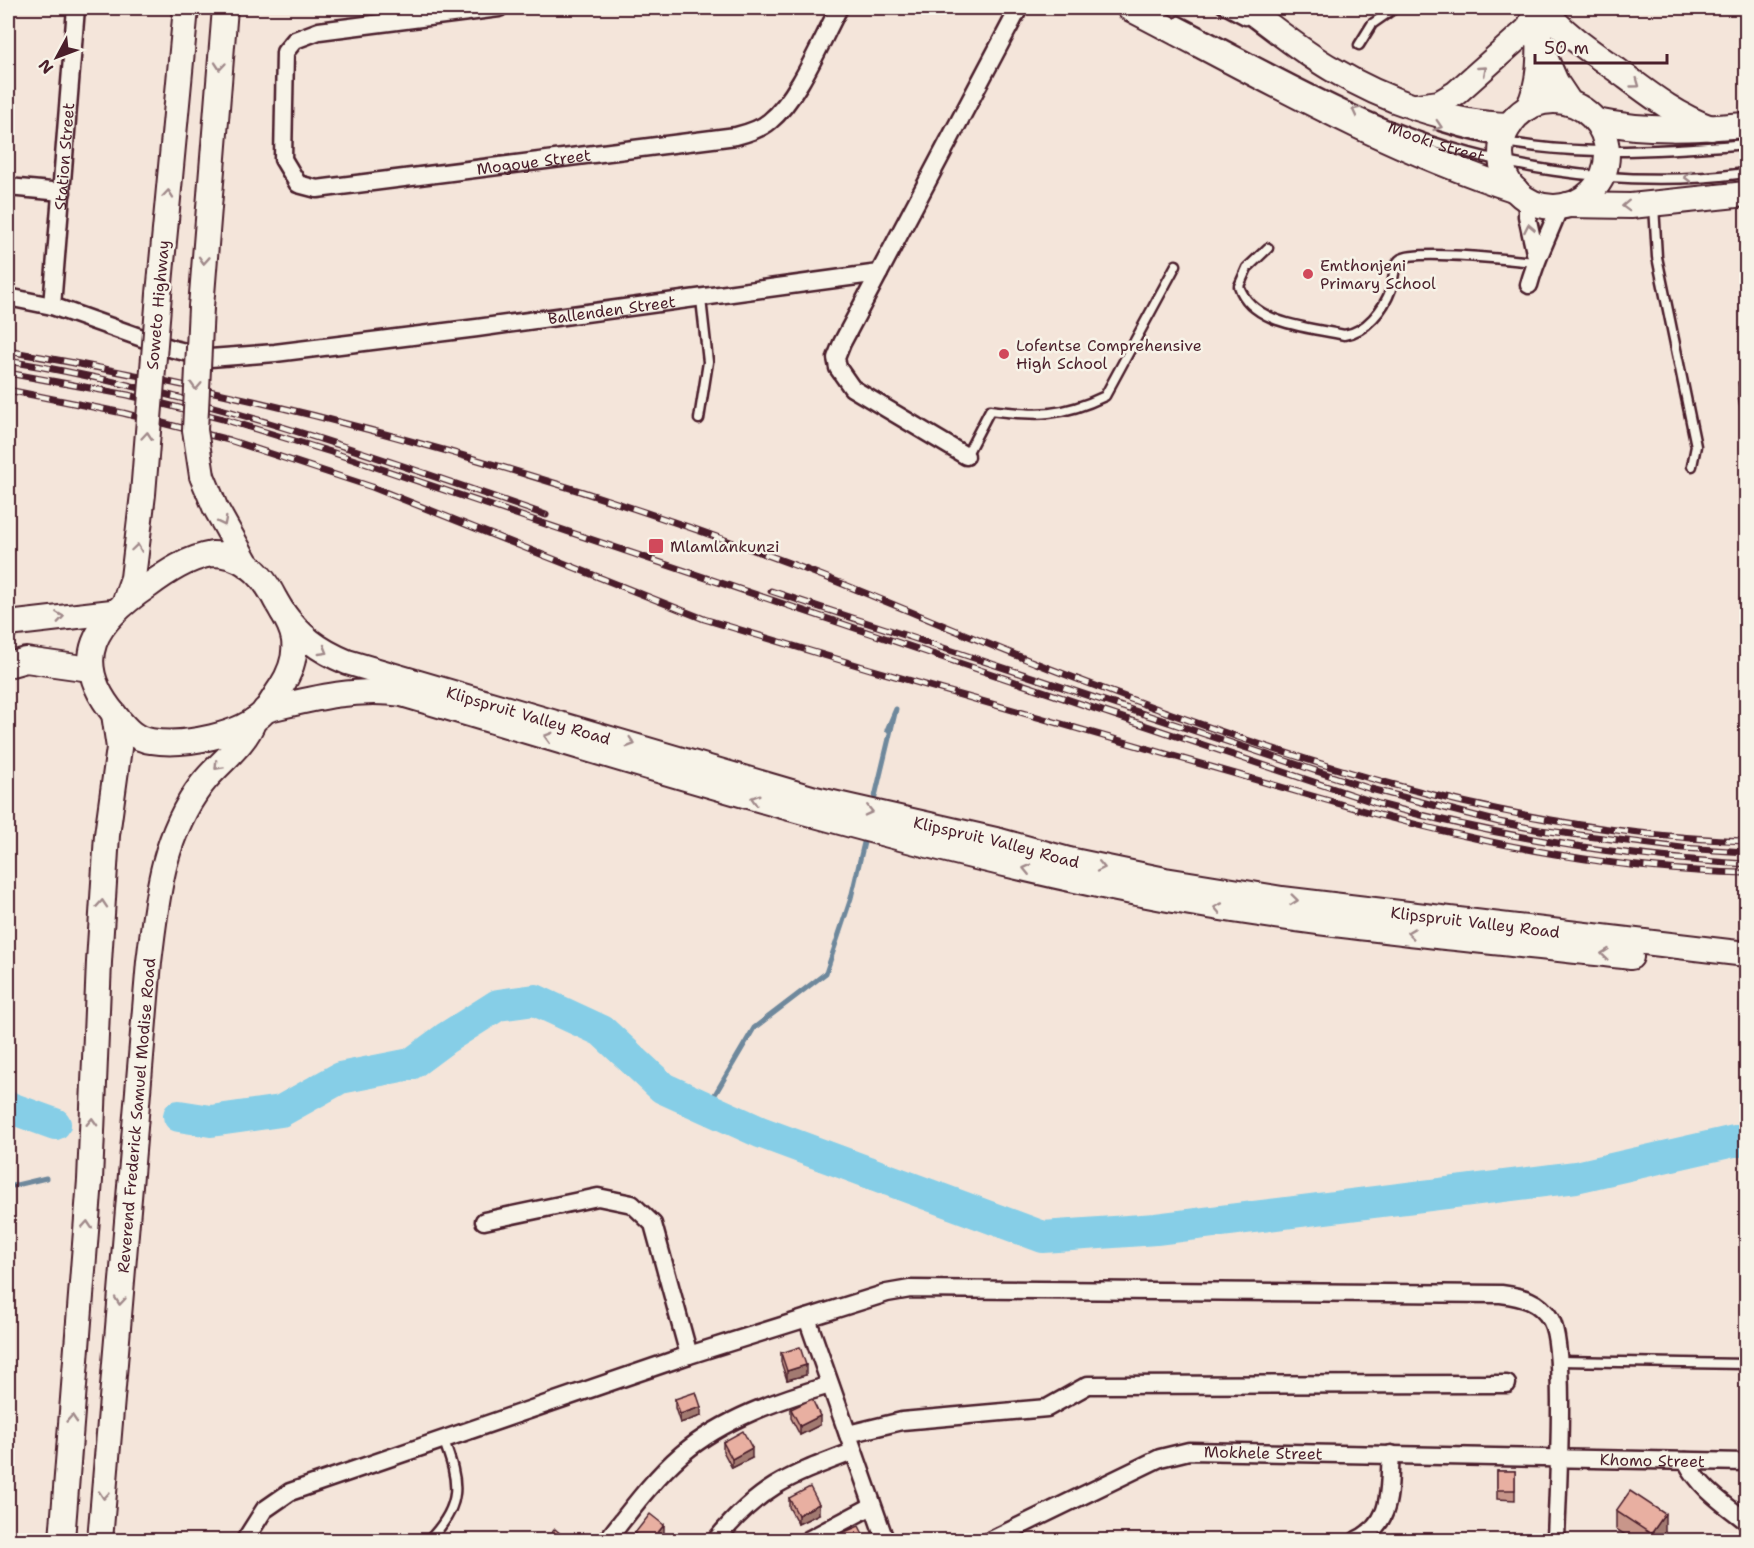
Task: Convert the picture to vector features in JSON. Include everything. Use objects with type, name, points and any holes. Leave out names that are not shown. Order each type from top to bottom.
[{"type":"main road","name":"Soweto Highway","points":[[119,606],[133,578],[186,8]]},
{"type":"main road","points":[[225,8],[201,307],[195,430],[202,476],[215,507],[248,566]]},
{"type":"main road","name":"Mooki Street","points":[[1129,8],[1333,114],[1465,174],[1563,207]]},
{"type":"main road","name":"Mooki Street","points":[[1246,8],[1333,70],[1421,116],[1461,120],[1505,142]]},
{"type":"main road","points":[[1522,195],[1504,171],[1505,142],[1528,108],[1536,85],[1540,8]]},
{"type":"main road","points":[[1421,116],[1456,93],[1528,29],[1540,8]]},
{"type":"main road","points":[[1540,8],[1565,31],[1670,110],[1711,128]]},
{"type":"main road","points":[[1539,43],[1556,81],[1570,103],[1596,121],[1606,142],[1607,153],[1602,177],[1588,195],[1563,207]]},
{"type":"main road","points":[[1528,108],[1541,103],[1570,103]]},
{"type":"main road","points":[[1596,121],[1631,129],[1670,130],[1746,125]]},
{"type":"main road","points":[[1563,207],[1653,204],[1746,194]]},
{"type":"main road","points":[[223,554],[237,557],[269,588],[293,633],[294,655],[283,683],[259,715],[215,736],[191,741],[151,741],[132,733],[114,714],[97,691],[90,669],[95,643],[119,606],[161,576],[194,558],[223,554]]},
{"type":"main road","points":[[8,624],[119,606]]},
{"type":"main road","name":"Klipspruit Valley Road","points":[[282,611],[299,634],[309,642],[347,662],[813,808]]},
{"type":"main road","points":[[8,665],[26,660],[90,669]]},
{"type":"main road","name":"Klipspruit Valley Road","points":[[259,715],[354,692],[375,690],[402,694],[813,808],[919,833],[1282,899],[1746,954]]},
{"type":"main road","points":[[62,1540],[90,1180],[107,835],[119,748],[114,714]]},
{"type":"main road","name":"Reverend Frederick Samuel Modise Road","points":[[100,1540],[150,962],[160,875],[170,841],[202,784],[245,736],[259,715]]},
{"type":"main road","name":"Klipspruit Valley Road","points":[[919,833],[1099,886],[1248,914],[1746,971]]},
{"type":"street","name":"Station Street","points":[[52,306],[76,8]]},
{"type":"street","name":"Mogoye Street","points":[[499,8],[319,31],[295,40],[285,52],[283,159],[298,184],[316,189],[736,136],[770,121],[792,94],[839,8]]},
{"type":"street","points":[[966,456],[852,388],[838,368],[836,358],[1019,8]]},
{"type":"street","points":[[8,186],[62,192]]},
{"type":"street","points":[[1522,195],[1535,259]]},
{"type":"street","points":[[1529,285],[1535,259],[1563,207]]},
{"type":"street","name":"Ballenden Street","points":[[8,297],[52,306],[173,349],[210,358],[275,353],[879,273]]},
{"type":"street","points":[[484,1221],[598,1197],[616,1199],[639,1208],[653,1224],[689,1355]]},
{"type":"street","points":[[245,1540],[264,1510],[282,1497],[689,1355],[887,1293],[910,1289],[1501,1294],[1524,1297],[1546,1313],[1556,1332],[1558,1361],[1556,1540]]},
{"type":"street","points":[[807,1318],[848,1434],[852,1452],[885,1540]]},
{"type":"street","points":[[848,1434],[902,1421],[1047,1408],[1088,1385],[1507,1384]]},
{"type":"street","points":[[607,1540],[660,1475],[682,1454],[708,1436],[758,1410],[830,1385]]},
{"type":"street","name":"Mokhele Street","points":[[991,1540],[1109,1481],[1175,1453],[1189,1451],[1558,1459]]},
{"type":"street","points":[[716,1540],[733,1519],[779,1481],[852,1452]]},
{"type":"street","points":[[1357,1540],[1379,1525],[1386,1514],[1391,1454]]},
{"type":"street","name":"Khomo Street","points":[[1558,1459],[1746,1462]]},
{"type":"street","points":[[1686,1461],[1694,1476],[1709,1492],[1746,1521]]},
{"type":"street","points":[[808,1540],[872,1506]]},
{"type":"lane","name":"Mooki Street","points":[[1222,8],[1346,85],[1421,116]]},
{"type":"lane","points":[[1359,45],[1372,24],[1395,8]]},
{"type":"lane","name":"Mooki Street","points":[[1173,18],[1369,117],[1442,146],[1505,142],[1607,153],[1746,144]]},
{"type":"lane","name":"Mooki Street","points":[[1505,142],[1602,177],[1720,177],[1746,173]]},
{"type":"lane","points":[[1653,204],[1657,257],[1696,446],[1692,466]]},
{"type":"lane","points":[[1268,248],[1247,268],[1239,286],[1251,305],[1272,318],[1344,335],[1354,334],[1386,303],[1396,266],[1405,257],[1428,255],[1535,259]]},
{"type":"lane","points":[[966,456],[990,410],[1036,416],[1085,406],[1105,396],[1176,265]]},
{"type":"lane","points":[[699,419],[708,362],[701,298]]},
{"type":"lane","points":[[1558,1361],[1746,1364]]},
{"type":"lane","points":[[429,1540],[446,1523],[456,1498],[456,1471],[443,1439]]},
{"type":"building","points":[[1746,380],[1746,421],[1745,421],[1738,382]]},
{"type":"building","points":[[800,1347],[806,1365],[787,1371],[781,1353]]},
{"type":"building","points":[[696,1392],[701,1407],[680,1414],[675,1399]]},
{"type":"building","points":[[812,1399],[820,1416],[800,1426],[791,1409]]},
{"type":"building","points":[[743,1431],[752,1448],[732,1459],[723,1442]]},
{"type":"building","points":[[1497,1471],[1515,1471],[1515,1490],[1497,1490]]},
{"type":"building","points":[[810,1487],[819,1504],[798,1515],[789,1498]]},
{"type":"building","points":[[1630,1491],[1665,1514],[1651,1534],[1616,1511]]},
{"type":"building","points":[[650,1514],[664,1525],[652,1540],[645,1540],[635,1533]]},
{"type":"building","points":[[859,1526],[866,1540],[843,1540],[840,1534]]},
{"type":"building","points":[[555,1529],[568,1540],[545,1540]]},
{"type":"waterway","points":[[873,805],[896,709],[887,730]]},
{"type":"waterway","points":[[707,1108],[754,1028],[826,973],[851,898],[866,834]]},
{"type":"waterway","points":[[179,1116],[211,1121],[281,1111],[340,1078],[411,1064],[446,1038],[498,1005],[535,1000],[602,1031],[663,1088],[760,1132],[1043,1237],[1156,1229],[1576,1177],[1734,1141],[1746,1141]]},
{"type":"waterway","points":[[8,1107],[55,1124]]},
{"type":"waterway","points":[[8,1187],[46,1178]]},
{"type":"railway","points":[[8,351],[108,369],[305,414],[403,439],[598,497],[789,563],[1135,701],[1306,759],[1392,784],[1479,806],[1567,823],[1656,835],[1746,841]]},
{"type":"railway","points":[[8,361],[145,389],[280,426],[546,515]]},
{"type":"railway","points":[[8,373],[128,395],[223,419],[331,452],[1379,804],[1424,816],[1561,844],[1653,856],[1746,864]]},
{"type":"railway","points":[[8,390],[123,413],[229,440],[372,487],[704,619],[1368,812],[1461,835],[1603,862],[1746,873]]},
{"type":"railway","points":[[771,591],[1371,789],[1499,822],[1540,830],[1682,848],[1746,852]]},
{"type":"place","name":"Emthonjeni Primary School","points":[[1308,274]]},
{"type":"place","name":"Lofentse Comprehensive High School","points":[[1004,354]]},
{"type":"place","name":"Mlamlankunzi","points":[[656,546]]}]
